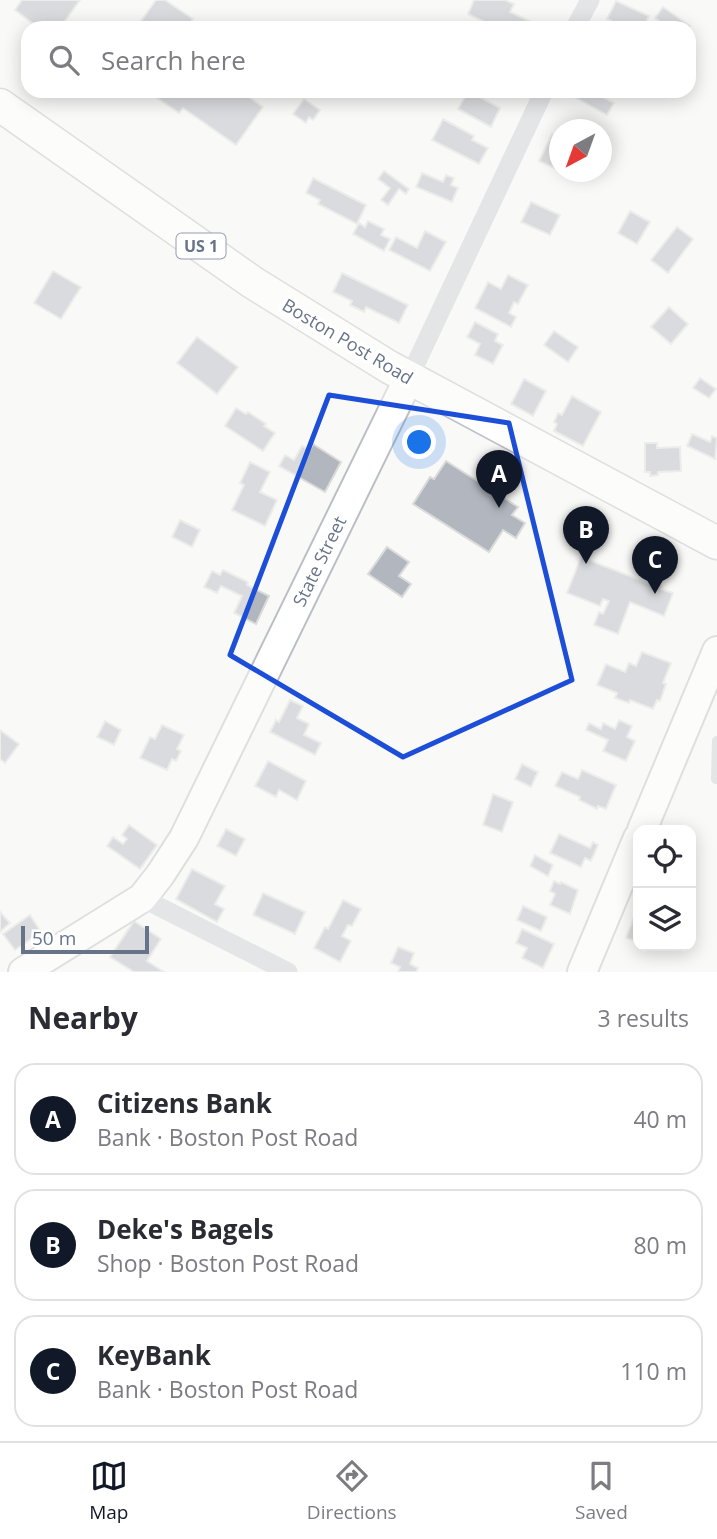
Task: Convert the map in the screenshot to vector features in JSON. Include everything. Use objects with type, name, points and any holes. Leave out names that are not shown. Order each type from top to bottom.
[{"type":"main road","name":"Boston Post Road","points":[[0,105],[252,282],[409,378],[717,543]]},
{"type":"street","points":[[579,21],[590,0]]},
{"type":"street","name":"State Street","points":[[23,972],[142,898],[184,838],[409,378],[541,98]]},
{"type":"street","points":[[644,825],[717,651]]},
{"type":"street","points":[[582,972],[633,850]]},
{"type":"street","points":[[142,898],[288,972]]},
{"type":"lane","points":[[716,779],[717,741]]},
{"type":"highlighted area","points":[[329,395],[509,423],[572,680],[403,757],[230,655]]},
{"type":"building","points":[[22,0],[80,0],[65,21],[30,21],[15,10]]},
{"type":"building","points":[[156,0],[165,0],[193,19],[192,21],[141,21]]},
{"type":"building","points":[[474,0],[505,0],[514,4],[510,12],[530,21],[482,21],[468,14]]},
{"type":"building","points":[[616,1],[649,16],[646,21],[607,19]]},
{"type":"building","points":[[663,7],[683,21],[659,21],[655,18]]},
{"type":"building","points":[[157,98],[251,98],[263,107],[236,145],[183,108],[179,113]]},
{"type":"building","points":[[464,98],[481,98],[500,108],[491,127],[458,109]]},
{"type":"building","points":[[576,98],[605,98],[614,103],[607,115]]},
{"type":"building","points":[[304,99],[320,110],[313,120],[309,117],[306,123],[293,114]]},
{"type":"building","points":[[443,119],[474,136],[472,140],[488,148],[479,164],[432,140]]},
{"type":"building","points":[[549,140],[549,166],[539,161]]},
{"type":"building","points":[[384,171],[409,189],[406,194],[399,189],[388,205],[381,200],[390,188],[378,179]]},
{"type":"building","points":[[422,173],[443,182],[446,175],[454,178],[451,185],[458,188],[452,202],[416,187]]},
{"type":"building","points":[[313,178],[366,205],[357,224],[318,204],[320,200],[306,193]]},
{"type":"building","points":[[531,202],[560,215],[550,235],[521,222]]},
{"type":"building","points":[[630,211],[650,222],[637,244],[618,233]]},
{"type":"building","points":[[368,221],[384,229],[381,235],[390,239],[384,251],[353,234],[359,223],[365,227]]},
{"type":"building","points":[[677,227],[693,239],[668,273],[651,260]]},
{"type":"building","points":[[425,231],[446,242],[430,271],[389,250],[396,237],[417,248]]},
{"type":"building","points":[[53,271],[81,287],[61,319],[34,303]]},
{"type":"building","points":[[342,273],[408,305],[399,323],[366,307],[364,312],[350,305],[352,301],[333,292]]},
{"type":"building","points":[[508,275],[528,285],[518,304],[514,302],[509,313],[516,317],[511,327],[475,308],[488,282],[501,289]]},
{"type":"building","points":[[669,307],[688,324],[671,344],[651,327]]},
{"type":"building","points":[[475,322],[498,334],[495,341],[503,345],[493,364],[475,355],[480,344],[467,337]]},
{"type":"building","points":[[554,331],[578,347],[568,362],[544,345]]},
{"type":"building","points":[[197,337],[238,367],[217,394],[177,363]]},
{"type":"building","points":[[700,378],[716,389],[709,398],[693,388]]},
{"type":"building","points":[[524,379],[546,391],[533,416],[511,404]]},
{"type":"building","points":[[572,396],[601,412],[583,446],[554,431],[558,413],[562,415]]},
{"type":"building","points":[[236,408],[246,414],[248,412],[275,433],[263,451],[225,426]]},
{"type":"building","points":[[692,434],[710,442],[712,436],[717,438],[715,459],[687,446]]},
{"type":"building","points":[[645,443],[657,443],[657,448],[680,447],[681,471],[658,472],[658,475],[650,476],[650,472],[645,472]]},
{"type":"building","points":[[313,444],[341,462],[325,492],[279,466],[285,455],[294,460],[302,446],[310,450]]},
{"type":"building","points":[[446,461],[518,507],[512,515],[525,523],[516,538],[503,530],[489,552],[413,504],[430,477],[434,479]]},
{"type":"building","points":[[250,462],[270,472],[260,492],[277,500],[265,526],[232,510],[244,485],[240,483]]},
{"type":"building","points":[[180,520],[200,530],[192,547],[172,537]]},
{"type":"building","points":[[387,547],[409,562],[399,576],[411,584],[402,597],[368,574]]},
{"type":"building","points":[[581,557],[655,586],[656,583],[662,586],[661,589],[673,593],[664,616],[630,602],[618,634],[594,625],[599,612],[603,614],[609,601],[603,599],[600,606],[567,593]]},
{"type":"building","points":[[223,570],[269,596],[256,624],[234,613],[242,596],[221,586],[217,593],[204,587],[212,571],[220,575]]},
{"type":"building","points":[[642,652],[671,663],[663,683],[666,684],[660,701],[657,700],[653,709],[630,700],[629,703],[615,698],[617,693],[597,685],[606,664],[625,672],[629,663],[636,666]]},
{"type":"building","points":[[290,700],[303,706],[297,718],[309,724],[304,735],[321,743],[315,755],[270,732],[276,720],[279,722]]},
{"type":"building","points":[[619,720],[632,726],[627,737],[635,741],[626,761],[603,751],[608,740],[586,730],[589,723],[601,729],[603,723],[615,729]]},
{"type":"building","points":[[105,721],[121,730],[114,745],[97,737]]},
{"type":"building","points":[[162,725],[184,735],[177,749],[181,751],[176,761],[172,759],[167,770],[140,758],[150,737],[155,739]]},
{"type":"building","points":[[0,730],[19,744],[5,763],[0,759]]},
{"type":"building","points":[[268,761],[306,781],[297,800],[279,790],[276,797],[255,786]]},
{"type":"building","points":[[522,764],[538,772],[531,787],[515,779]]},
{"type":"building","points":[[582,770],[616,785],[606,809],[598,806],[597,809],[579,800],[580,797],[555,786],[562,772],[578,779]]},
{"type":"building","points":[[493,794],[513,802],[502,832],[483,825]]},
{"type":"building","points":[[129,825],[157,845],[140,869],[107,846],[113,837],[123,844],[127,839],[122,835]]},
{"type":"building","points":[[226,829],[245,839],[236,856],[217,846]]},
{"type":"building","points":[[559,834],[590,848],[593,842],[598,845],[591,861],[585,858],[581,867],[550,853]]},
{"type":"building","points":[[535,855],[553,865],[548,876],[530,866]]},
{"type":"building","points":[[192,869],[225,886],[215,904],[224,909],[217,922],[176,899]]},
{"type":"building","points":[[554,881],[578,890],[570,914],[550,905],[555,894],[550,891]]},
{"type":"building","points":[[263,893],[305,912],[295,934],[253,915]]},
{"type":"building","points":[[343,900],[361,909],[352,926],[348,925],[342,936],[351,941],[340,962],[314,948],[325,927],[328,929]]},
{"type":"building","points":[[523,906],[547,917],[541,931],[517,920]]},
{"type":"building","points":[[0,912],[10,923],[0,932]]},
{"type":"building","points":[[30,915],[41,932],[15,950],[3,934]]},
{"type":"building","points":[[633,920],[633,940],[626,938]]},
{"type":"building","points":[[134,921],[161,939],[147,961],[164,972],[134,972],[110,957]]},
{"type":"building","points":[[522,929],[554,944],[543,968],[522,958],[527,948],[516,943]]},
{"type":"building","points":[[398,947],[414,953],[410,964],[418,968],[416,972],[398,972],[400,967],[391,963]]},
{"type":"place","name":"Citizens Bank","points":[[499,508]]},
{"type":"place","name":"Deke's Bagels","points":[[586,564]]},
{"type":"place","name":"KeyBank","points":[[655,594]]}]
